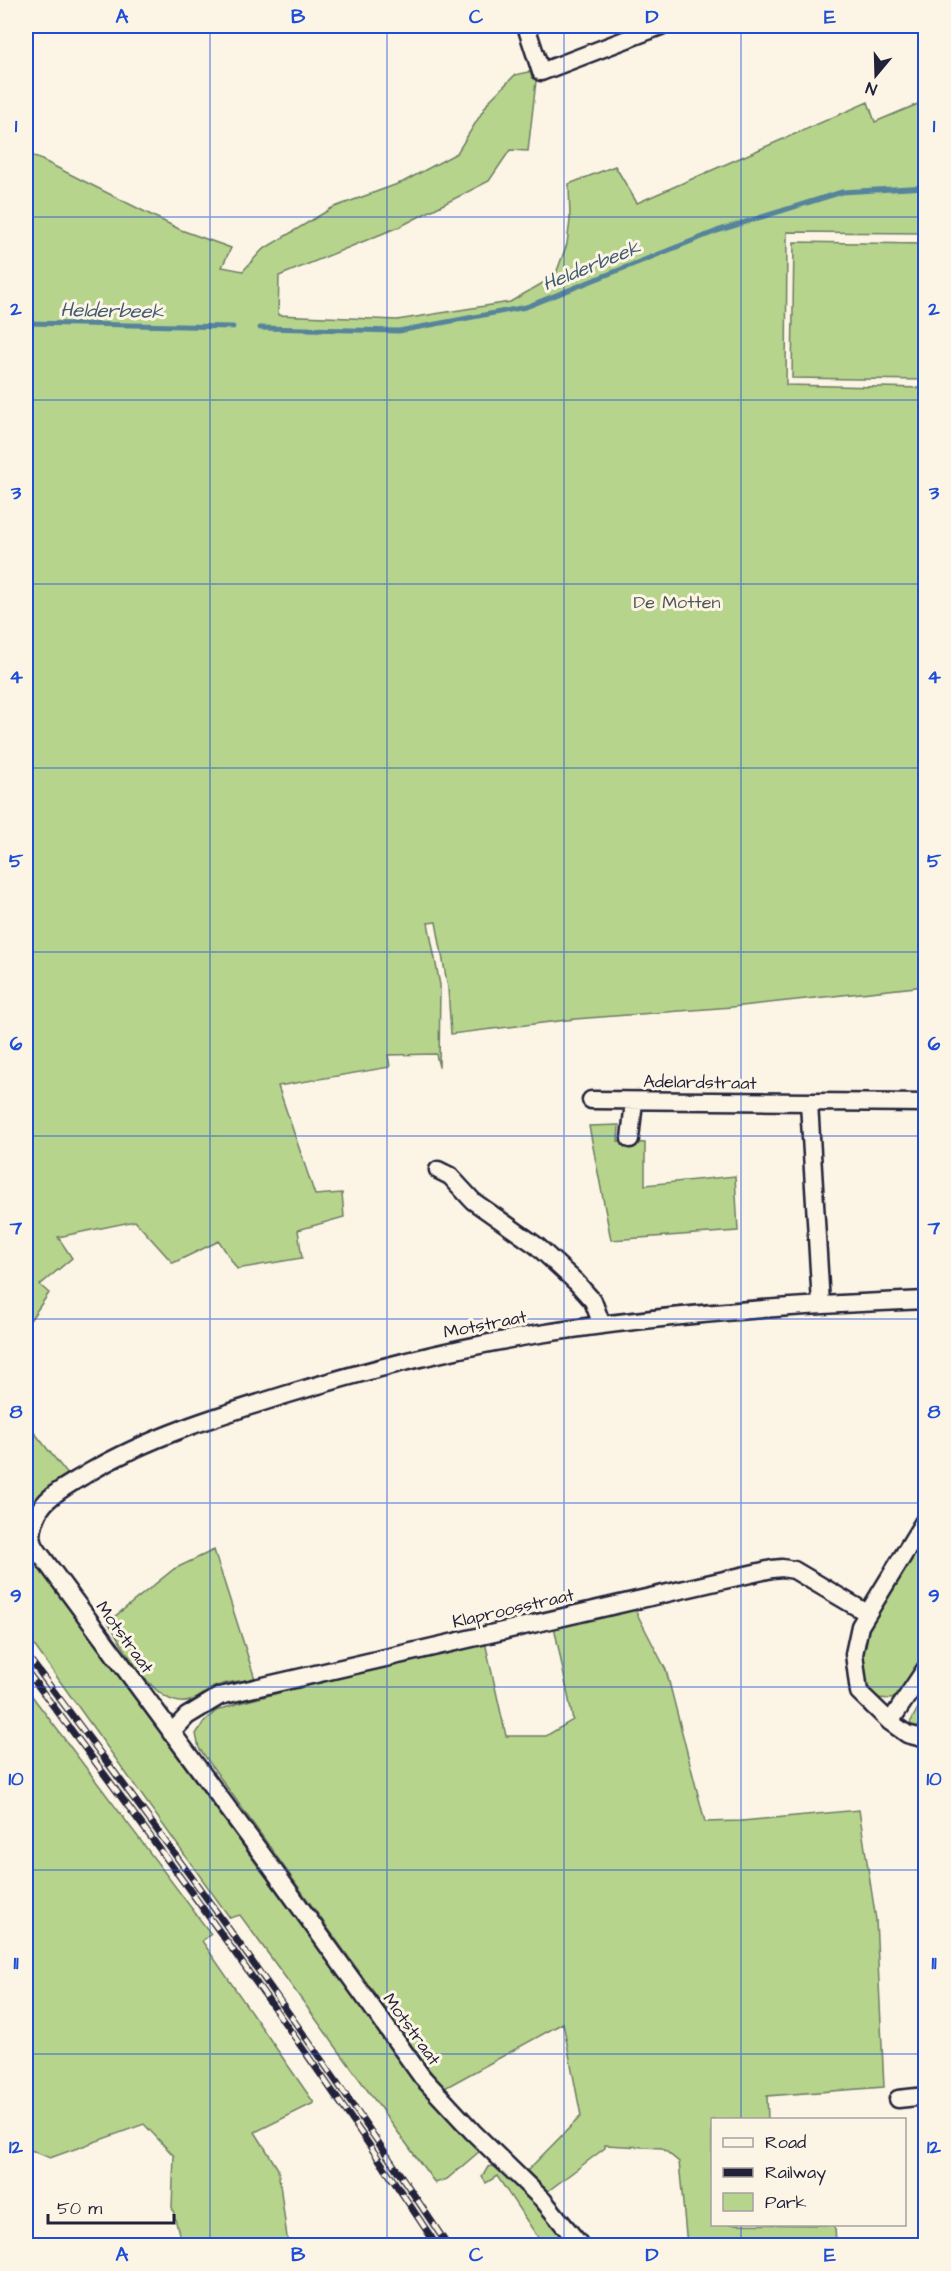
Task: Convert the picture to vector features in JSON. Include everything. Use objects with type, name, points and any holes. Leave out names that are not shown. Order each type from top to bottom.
[{"type":"street","points":[[526,26],[541,72],[661,26]]},
{"type":"street","name":"Adelardstraat","points":[[591,1100],[926,1103]]},
{"type":"street","points":[[630,1139],[634,1101]]},
{"type":"street","points":[[809,1103],[821,1304]]},
{"type":"street","points":[[438,1170],[450,1176],[473,1201],[537,1246],[576,1282],[592,1301],[602,1325]]},
{"type":"street","name":"Motstraat","points":[[581,2246],[543,2200],[473,2132],[422,2077],[33,1541],[34,1525],[44,1504],[66,1487],[120,1454],[249,1406],[360,1372],[440,1352],[602,1325],[821,1304],[926,1300]]},
{"type":"street","points":[[926,1518],[867,1613],[857,1637],[855,1654],[859,1692],[890,1722],[907,1734],[926,1739]]},
{"type":"street","name":"Klaproosstraat","points":[[171,1734],[187,1716],[220,1696],[772,1569],[794,1570],[867,1613]]},
{"type":"street","points":[[890,1722],[920,1688],[926,1668]]},
{"type":"street","points":[[898,2098],[926,2096]]},
{"type":"green space","name":"De Motten","points":[[533,71],[536,81],[528,151],[510,150],[489,181],[401,226],[279,276],[278,315],[397,320],[510,302],[555,276],[567,244],[570,220],[569,184],[615,166],[637,203],[868,102],[875,122],[925,101],[925,233],[787,232],[786,385],[925,388],[925,986],[732,1007],[575,1019],[451,1034],[448,988],[436,922],[428,923],[440,985],[439,1067],[436,1054],[388,1055],[390,1067],[278,1086],[315,1195],[342,1193],[344,1217],[298,1230],[302,1258],[237,1269],[219,1241],[173,1263],[135,1221],[58,1237],[72,1258],[40,1285],[49,1293],[26,1326],[26,152],[181,230],[231,248],[222,267],[243,271],[262,250],[332,208],[403,182],[457,153],[489,101],[515,75]]},
{"type":"green space","points":[[794,242],[925,244],[925,380],[792,378]]},
{"type":"green space","points":[[619,1125],[618,1141],[645,1143],[645,1185],[735,1176],[738,1231],[611,1240],[589,1126]]},
{"type":"green space","points":[[26,1422],[69,1476],[37,1498],[26,1522]]},
{"type":"green space","points":[[925,1531],[925,1655],[903,1692],[892,1699],[876,1698],[866,1690],[860,1664],[868,1625]]},
{"type":"green space","points":[[26,1545],[28,1553],[407,2069],[480,2151],[447,2179],[435,2183],[240,1915],[230,1918],[26,1634]]},
{"type":"green space","points":[[214,1550],[255,1679],[224,1684],[214,1687],[193,1700],[177,1702],[165,1697],[153,1687],[132,1660],[108,1622],[174,1569]]},
{"type":"green space","points":[[634,1608],[666,1670],[705,1822],[742,1821],[859,1810],[876,1920],[884,2087],[767,2096],[768,2118],[711,2118],[711,2226],[835,2226],[836,2245],[687,2245],[679,2162],[662,2148],[605,2145],[605,2148],[548,2191],[527,2171],[581,2116],[563,2023],[443,2089],[199,1748],[196,1734],[203,1723],[216,1711],[239,1703],[485,1642],[506,1736],[546,1736],[573,1720],[554,1626]]},
{"type":"green space","points":[[26,1688],[211,1934],[202,1941],[314,2103],[255,2132],[278,2169],[288,2245],[182,2245],[172,2207],[174,2156],[144,2124],[50,2158],[26,2148]]},
{"type":"green space","points":[[925,1703],[925,1731],[911,1727],[910,1723],[919,1706]]},
{"type":"green space","points":[[493,2166],[524,2191],[567,2245],[543,2245],[497,2176],[486,2183],[482,2177],[488,2167]]},
{"type":"waterway","name":"Helderbeek","points":[[260,328],[399,331],[526,307],[717,231],[842,192],[926,187]]},
{"type":"waterway","name":"Helderbeek","points":[[26,323],[233,327]]},
{"type":"railway","points":[[26,1654],[242,1947],[448,2246]]},
{"type":"railway","points":[[26,1670],[236,1954],[338,2099],[437,2246]]}]
